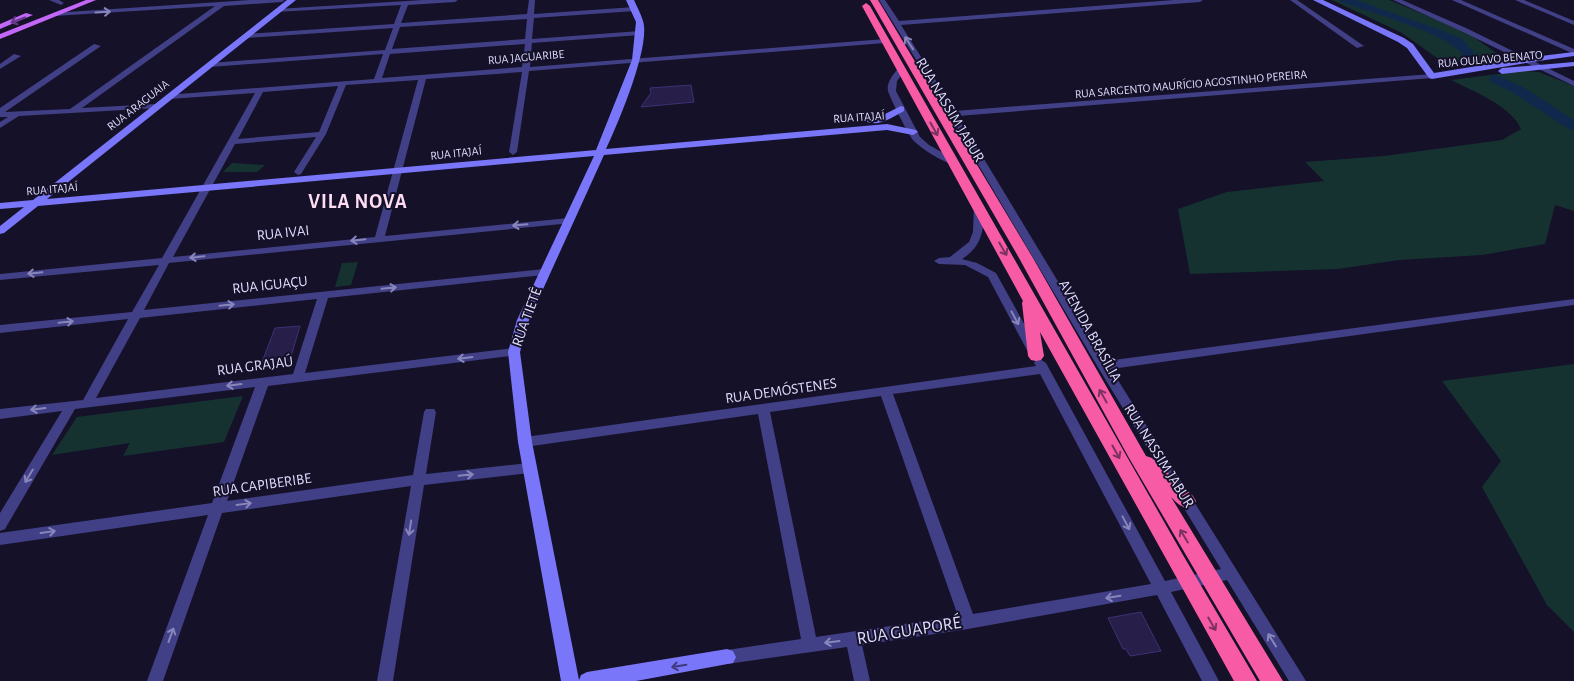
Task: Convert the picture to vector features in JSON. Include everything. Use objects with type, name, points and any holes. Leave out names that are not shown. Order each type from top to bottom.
[{"type":"highway","points":[[859,0],[873,18]]},
{"type":"highway","points":[[863,0],[1188,582],[1246,681]]},
{"type":"highway","name":"AVENIDA BRASÍLIA","points":[[874,0],[1026,258],[1135,453],[1272,681]]},
{"type":"highway","points":[[929,96],[952,114]]},
{"type":"highway","points":[[1012,212],[1026,258]]},
{"type":"highway","points":[[1027,292],[1039,363]]},
{"type":"highway","points":[[1135,453],[1187,501]]},
{"type":"main road","points":[[0,36],[92,0]]},
{"type":"main road","points":[[44,10],[65,1]]},
{"type":"main road","points":[[0,27],[35,13]]},
{"type":"street","points":[[52,0],[65,1]]},
{"type":"street","points":[[176,7],[190,0]]},
{"type":"street","points":[[54,14],[282,0]]},
{"type":"street","name":"RUA ARAGUAIA","points":[[0,231],[292,0]]},
{"type":"street","points":[[277,12],[388,2],[405,3],[455,0]]},
{"type":"street","points":[[513,152],[526,69],[532,0]]},
{"type":"street","name":"RUA TIETÊ","points":[[570,681],[525,442],[514,352],[523,320],[602,148],[636,60],[640,22],[630,0]]},
{"type":"street","name":"RUA NASSIM JABUR","points":[[882,0],[1012,212],[1103,366],[1298,681]]},
{"type":"street","points":[[896,22],[1200,0]]},
{"type":"street","points":[[1293,0],[1360,46]]},
{"type":"street","points":[[1317,0],[1401,40],[1410,46],[1432,76]]},
{"type":"street","points":[[1396,0],[1448,20],[1484,38],[1521,60],[1574,84]]},
{"type":"street","points":[[1455,0],[1574,53]]},
{"type":"street","points":[[1518,0],[1574,23]]},
{"type":"street","points":[[376,81],[405,3]]},
{"type":"street","points":[[72,112],[222,4]]},
{"type":"street","points":[[246,36],[635,9]]},
{"type":"street","points":[[210,65],[640,33]]},
{"type":"street","name":"RUA JAGUARIBE","points":[[169,96],[885,41]]},
{"type":"street","points":[[0,113],[97,46]]},
{"type":"street","name":"RUA OULAVO BENATO","points":[[1432,76],[1493,67],[1521,60],[1574,53]]},
{"type":"street","points":[[0,67],[17,56]]},
{"type":"street","name":"RUA OULAVO BENATO","points":[[1432,76],[1440,77],[1574,64]]},
{"type":"street","points":[[1425,66],[1436,70],[1457,72]]},
{"type":"street","points":[[902,69],[893,82],[892,89],[913,132],[920,142],[953,162]]},
{"type":"street","name":"RUA SARGENTO MAURÍCIO AGOSTINHO PEREIRA","points":[[952,114],[1432,76]]},
{"type":"street","points":[[380,238],[423,77]]},
{"type":"street","points":[[298,172],[322,134],[343,83]]},
{"type":"street","points":[[87,403],[261,89]]},
{"type":"street","points":[[0,113],[15,116],[156,106]]},
{"type":"street","name":"RUA ITAJAÍ","points":[[885,123],[901,109]]},
{"type":"street","points":[[0,126],[15,116]]},
{"type":"street","name":"RUA ITAJAÍ","points":[[0,206],[400,166],[885,123],[913,132]]},
{"type":"street","points":[[232,142],[322,134]]},
{"type":"street","name":"RUA ITAJAÍ","points":[[46,194],[209,184],[298,172],[400,166],[513,152],[602,148]]},
{"type":"street","points":[[954,260],[970,249],[979,236],[979,206]]},
{"type":"street","name":"RUA IVAI","points":[[0,277],[380,238],[568,221]]},
{"type":"street","points":[[940,261],[954,260],[976,265],[992,275],[1211,681]]},
{"type":"street","name":"RUA IGUAÇU","points":[[0,329],[544,272]]},
{"type":"street","points":[[298,378],[324,295]]},
{"type":"street","points":[[1103,366],[1574,302]]},
{"type":"street","name":"RUA GRAJAÚ","points":[[0,414],[514,352]]},
{"type":"street","name":"RUA DEMÓSTENES","points":[[525,442],[886,392],[1039,363]]},
{"type":"street","points":[[154,681],[263,382]]},
{"type":"street","points":[[886,392],[968,622]]},
{"type":"street","points":[[0,525],[72,404]]},
{"type":"street","points":[[763,410],[810,645]]},
{"type":"street","points":[[385,681],[430,412]]},
{"type":"street","name":"RUA CAPIBERIBE","points":[[0,539],[418,480],[530,468]]},
{"type":"street","name":"RUA GUAPORÉ","points":[[587,681],[727,657],[968,622],[1161,588],[1230,573]]},
{"type":"street","points":[[853,640],[862,681]]},
{"type":"green space","points":[[1332,0],[1389,0],[1465,31],[1502,57],[1497,61],[1485,64],[1440,60],[1402,33]]},
{"type":"green space","points":[[1522,71],[1539,72],[1574,86],[1574,211],[1555,205],[1545,244],[1482,255],[1399,260],[1338,269],[1190,274],[1178,209],[1227,192],[1324,181],[1305,162],[1384,156],[1502,140],[1521,129],[1516,121],[1500,106],[1451,80]]},
{"type":"green space","points":[[232,163],[265,165],[257,172],[223,172]]},
{"type":"green space","points":[[358,262],[351,285],[335,287],[342,263]]},
{"type":"green space","points":[[1574,364],[1574,632],[1547,605],[1482,487],[1501,461],[1442,381]]},
{"type":"green space","points":[[243,396],[224,442],[123,456],[130,443],[52,455],[77,417]]},
{"type":"building","points":[[691,85],[694,102],[641,107],[651,93],[650,88]]},
{"type":"building","points":[[300,326],[290,360],[262,362],[275,328]]},
{"type":"building","points":[[1141,612],[1161,651],[1130,656],[1126,649],[1123,649],[1108,618]]},
{"type":"waterway","points":[[1345,0],[1434,31],[1458,42],[1468,52],[1464,62]]},
{"type":"waterway","points":[[1496,79],[1518,90],[1574,126]]},
{"type":"district","name":"VILA NOVA","points":[[358,202]]}]
